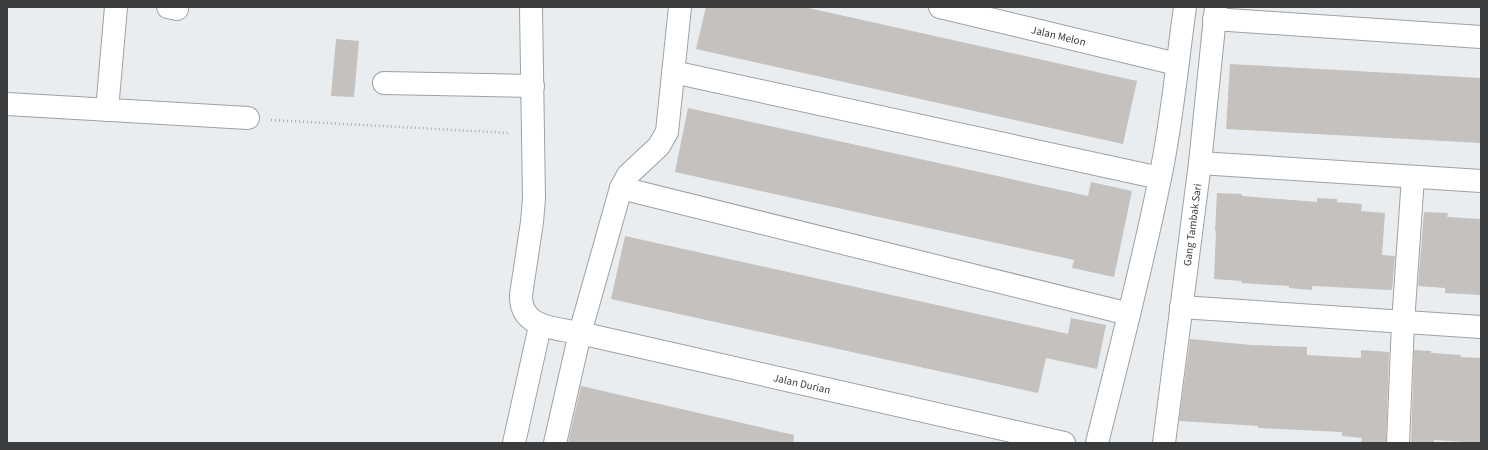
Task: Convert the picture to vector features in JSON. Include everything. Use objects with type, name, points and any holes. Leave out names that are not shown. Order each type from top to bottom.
[{"type":"street","points":[[107,110],[116,7]]},
{"type":"street","points":[[514,443],[540,326],[524,313],[520,304],[534,198],[531,7]]},
{"type":"street","points":[[554,443],[580,333],[620,188],[628,175],[659,146],[667,132],[680,7]]},
{"type":"street","name":"Jalan Melon","points":[[940,7],[1177,64]]},
{"type":"street","points":[[1097,443],[1129,314],[1160,178],[1167,142],[1185,7]]},
{"type":"street","points":[[1215,13],[1481,37]]},
{"type":"street","name":"Gang Tambak Sari","points":[[1164,443],[1200,163],[1215,13]]},
{"type":"street","points":[[673,72],[1160,178]]},
{"type":"street","points":[[384,83],[533,86]]},
{"type":"street","points":[[7,104],[248,118]]},
{"type":"street","points":[[1200,163],[1481,181]]},
{"type":"street","points":[[1398,443],[1403,323],[1413,177]]},
{"type":"street","points":[[620,188],[1129,314]]},
{"type":"street","points":[[1181,307],[1481,327]]},
{"type":"street","name":"Jalan Durian","points":[[540,326],[580,333],[1064,443]]},
{"type":"path","points":[[248,118],[532,135]]},
{"type":"building","points":[[706,7],[804,7],[1137,81],[1123,144],[696,49]]},
{"type":"building","points":[[336,39],[359,41],[354,97],[331,96]]},
{"type":"building","points":[[1230,64],[1481,78],[1481,143],[1226,129]]},
{"type":"building","points":[[688,108],[1088,196],[1091,182],[1132,191],[1114,277],[1072,268],[1074,260],[675,172]]},
{"type":"building","points":[[1217,193],[1242,194],[1242,196],[1317,202],[1317,198],[1337,199],[1337,202],[1362,204],[1361,211],[1385,213],[1382,255],[1395,256],[1392,290],[1312,286],[1312,290],[1289,288],[1289,286],[1241,283],[1242,281],[1214,279]]},
{"type":"building","points":[[1424,212],[1448,213],[1447,217],[1481,219],[1481,295],[1445,293],[1445,288],[1418,286]]},
{"type":"building","points":[[625,236],[1068,334],[1071,318],[1106,325],[1097,369],[1046,358],[1038,393],[611,299]]},
{"type":"building","points":[[1190,339],[1251,345],[1307,347],[1307,355],[1361,358],[1361,350],[1389,352],[1386,443],[1361,443],[1362,438],[1342,436],[1342,432],[1258,428],[1258,426],[1179,421]]},
{"type":"building","points":[[1414,350],[1461,355],[1460,357],[1481,358],[1481,443],[1434,440],[1434,443],[1411,443]]},
{"type":"building","points":[[581,386],[794,435],[793,443],[568,443]]}]
